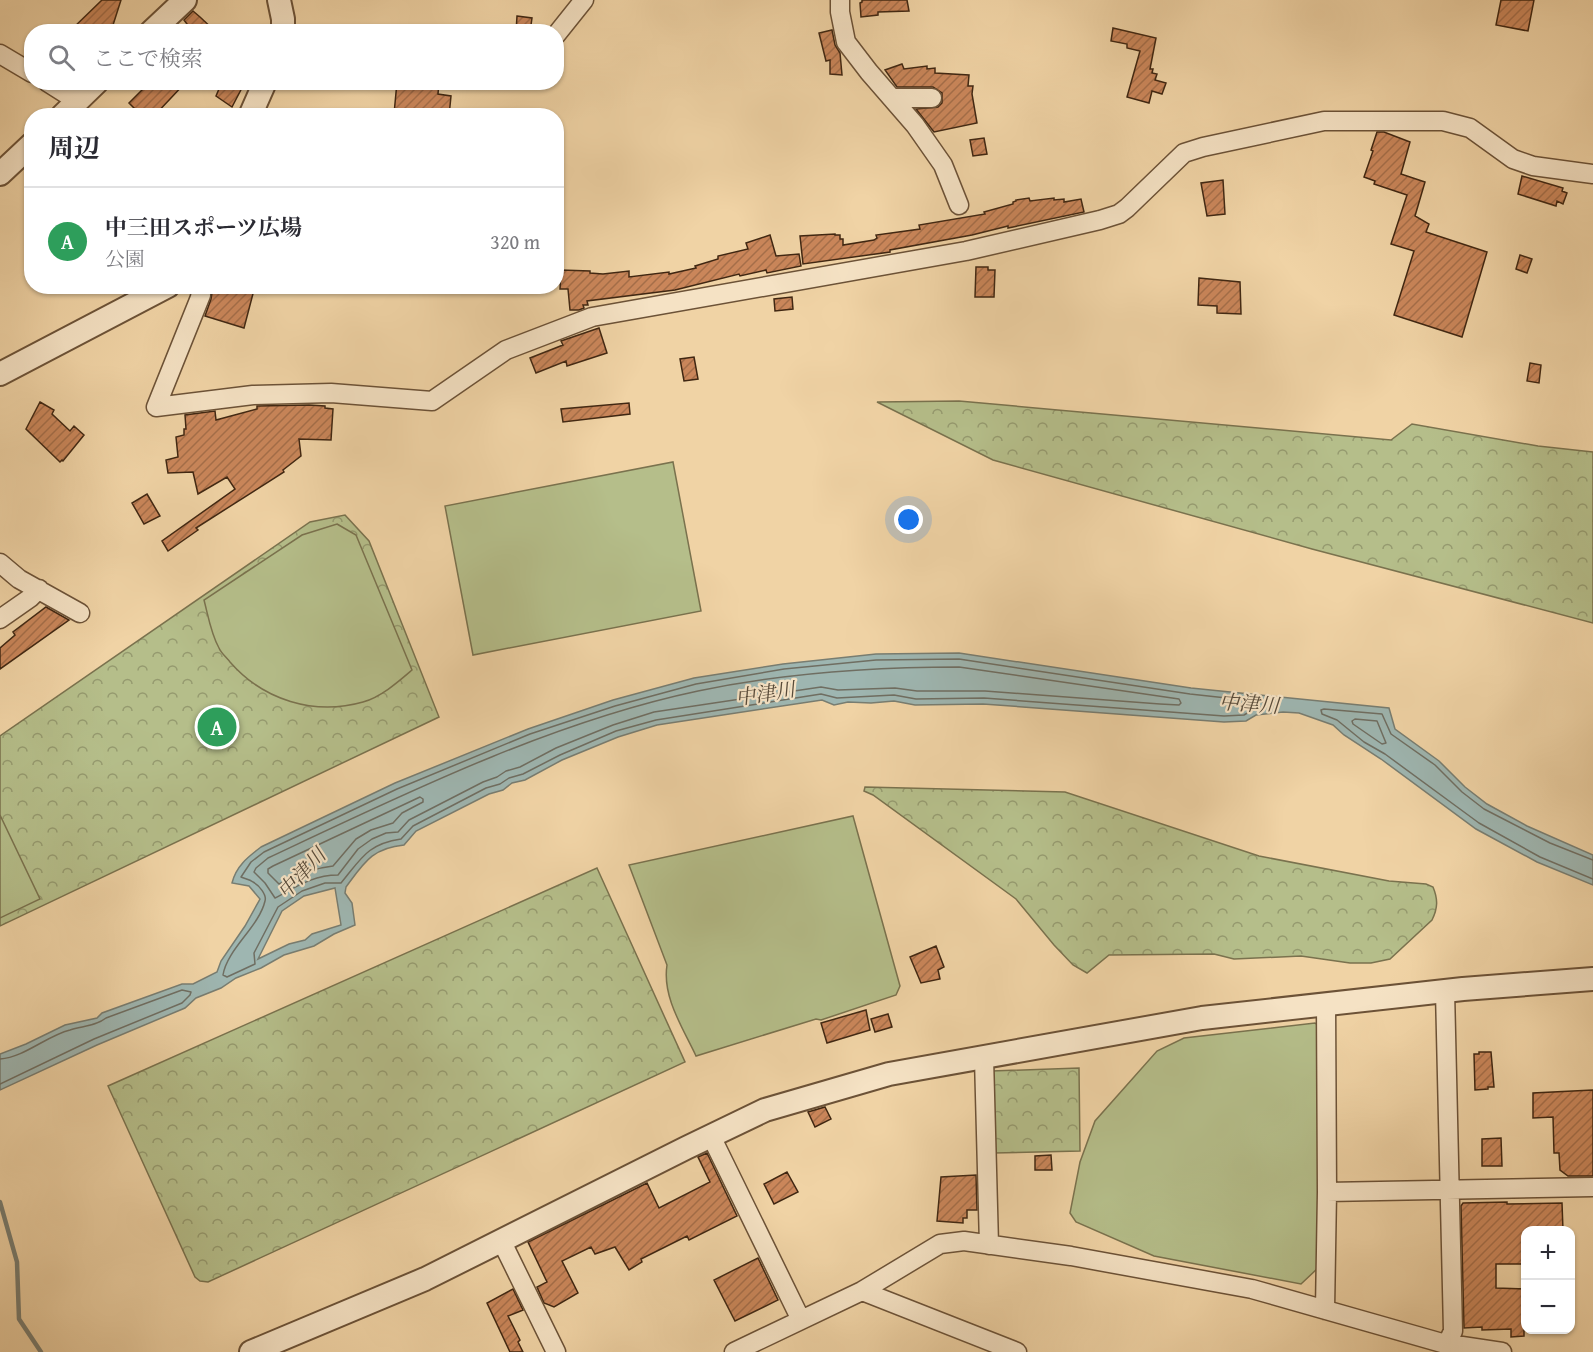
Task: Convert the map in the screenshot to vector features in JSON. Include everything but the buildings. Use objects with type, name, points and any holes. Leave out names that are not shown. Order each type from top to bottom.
[{"type":"street","points":[[160,24],[185,0]]},
{"type":"street","points":[[279,0],[282,24]]},
{"type":"street","points":[[564,25],[584,0]]},
{"type":"street","points":[[840,0],[846,42],[915,125],[943,165],[958,205]]},
{"type":"street","points":[[0,54],[24,68]]},
{"type":"street","points":[[54,90],[70,108],[89,90]]},
{"type":"street","points":[[254,108],[261,90]]},
{"type":"street","points":[[891,98],[932,98]]},
{"type":"street","points":[[201,294],[156,407],[253,395],[331,393],[432,401],[506,350],[592,317],[966,251],[1100,220],[1119,214],[1184,153],[1324,121],[1443,121],[1470,128],[1514,159],[1533,166],[1593,174]]},
{"type":"street","points":[[0,174],[24,152]]},
{"type":"street","points":[[0,374],[153,294]]},
{"type":"street","points":[[0,358],[21,350],[28,360]]},
{"type":"street","points":[[0,388],[8,383],[28,360]]},
{"type":"street","points":[[0,563],[19,579],[80,613]]},
{"type":"street","points":[[0,619],[39,589]]},
{"type":"street","points":[[251,1352],[425,1279],[765,1110],[848,1084],[889,1074],[1202,1018],[1445,991],[1593,979]]},
{"type":"street","points":[[1442,1346],[1453,1331],[1445,991]]},
{"type":"street","points":[[1325,1310],[1326,1003]]},
{"type":"street","points":[[984,1058],[989,1245]]},
{"type":"street","points":[[711,1136],[801,1320]]},
{"type":"street","points":[[1327,1192],[1593,1187]]},
{"type":"street","points":[[501,1240],[556,1352]]},
{"type":"street","points":[[734,1352],[862,1291],[940,1244],[964,1241],[1071,1256],[1252,1289],[1442,1346],[1502,1352]]},
{"type":"street","points":[[862,1291],[1017,1352]]},
{"type":"green space","points":[[959,401],[1391,440],[1412,424],[1538,446],[1593,452],[1593,623],[1312,549],[993,460],[877,402]]},
{"type":"green space","points":[[673,462],[701,611],[473,655],[445,506]]},
{"type":"green space","points":[[345,515],[369,541],[439,717],[0,926],[0,736],[310,522]]},
{"type":"green space","points":[[337,524],[356,535],[412,670],[383,693],[370,700],[345,706],[308,706],[290,702],[258,686],[230,662],[216,643],[204,600],[302,535]]},
{"type":"green space","points":[[865,787],[1065,792],[1259,856],[1389,881],[1426,884],[1433,887],[1436,907],[1432,920],[1390,959],[1371,963],[1350,963],[1301,956],[1234,959],[1214,954],[1109,955],[1087,973],[1073,965],[1016,899],[873,795],[864,791]]},
{"type":"green space","points":[[0,815],[40,899],[0,918]]},
{"type":"green space","points":[[853,816],[900,986],[896,995],[821,1020],[816,1019],[696,1056],[671,1000],[666,977],[667,965],[629,865]]},
{"type":"green space","points":[[597,868],[685,1062],[208,1282],[200,1281],[195,1277],[108,1086]]},
{"type":"green space","points":[[1315,1023],[1320,1027],[1318,1268],[1301,1284],[1154,1256],[1076,1222],[1070,1213],[1080,1162],[1095,1121],[1157,1051],[1184,1038]]},
{"type":"green space","points":[[1079,1068],[1080,1151],[994,1153],[992,1071]]},
{"type":"water","name":"中津川","points":[[959,653],[1191,688],[1389,708],[1395,729],[1439,761],[1465,787],[1487,804],[1527,826],[1593,855],[1593,885],[1537,862],[1476,829],[1333,725],[1299,713],[1256,715],[1246,721],[1224,722],[983,704],[915,705],[894,701],[848,702],[834,705],[822,700],[657,725],[618,737],[562,760],[525,780],[512,783],[503,790],[489,794],[416,831],[404,845],[384,849],[370,858],[346,887],[345,893],[352,903],[355,925],[314,946],[284,955],[236,978],[221,988],[196,998],[185,1008],[97,1045],[0,1090],[0,1054],[65,1025],[97,1018],[102,1013],[182,984],[193,984],[217,972],[221,961],[260,899],[249,886],[232,883],[247,858],[261,847],[395,783],[528,729],[613,700],[694,678],[783,664],[876,654]],"holes":[[[335,888],[341,925],[312,934],[305,940],[289,944],[258,959],[282,911],[304,896]]]},
{"type":"waterway","points":[[0,1202],[17,1262],[19,1319],[41,1352]]},
{"type":"place","name":"中三田スポーツ広場","points":[[217,727]]}]
